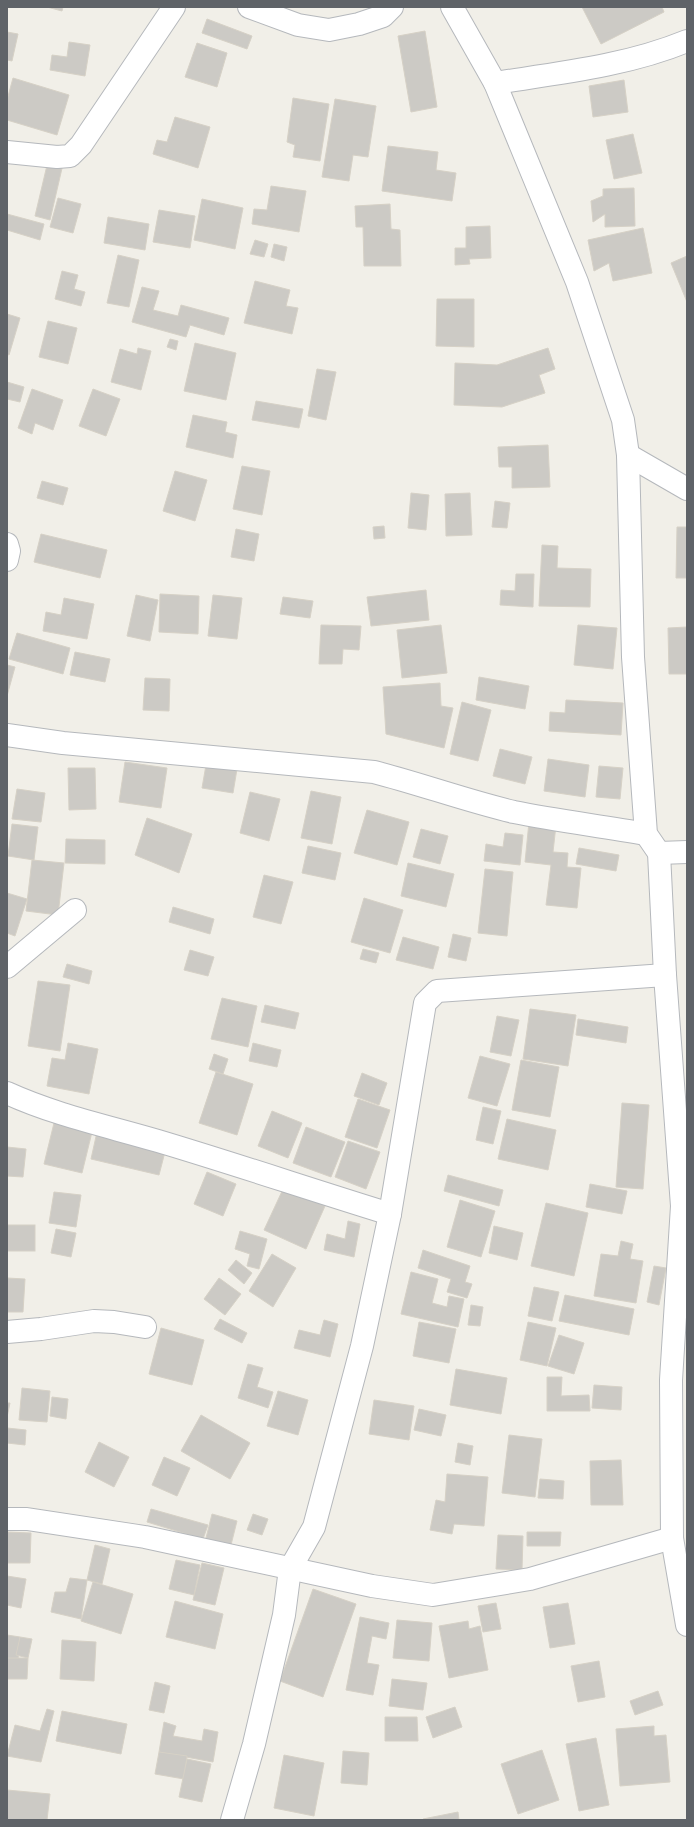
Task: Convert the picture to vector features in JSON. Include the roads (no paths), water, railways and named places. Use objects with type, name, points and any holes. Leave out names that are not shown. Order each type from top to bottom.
[{"type":"street","points":[[7,152],[57,157],[70,156],[81,145],[174,7]]},
{"type":"street","points":[[249,7],[298,25],[329,30],[359,24],[383,16],[392,7]]},
{"type":"street","points":[[452,7],[496,83],[577,282],[623,420],[628,455],[633,656],[646,834],[659,853],[665,975],[682,1206],[682,1293],[671,1380],[672,1538],[687,1626]]},
{"type":"street","points":[[496,83],[614,63],[663,51],[687,41]]},
{"type":"street","points":[[628,455],[687,489]]},
{"type":"street","points":[[7,544],[9,551],[7,560]]},
{"type":"street","points":[[7,735],[63,743],[374,772],[408,780],[478,803],[515,812],[646,834]]},
{"type":"street","points":[[659,853],[687,852]]},
{"type":"street","points":[[7,967],[75,910]]},
{"type":"street","points":[[232,1820],[254,1744],[280,1631],[290,1569],[314,1527],[362,1346],[390,1214],[425,1003],[437,990],[665,975]]},
{"type":"street","points":[[7,1093],[26,1102],[91,1123],[158,1141],[390,1214]]},
{"type":"street","points":[[7,1332],[41,1329],[94,1321],[114,1322],[144,1327]]},
{"type":"street","points":[[7,1519],[27,1519],[145,1537],[372,1586],[433,1595],[530,1579],[672,1538]]}]
